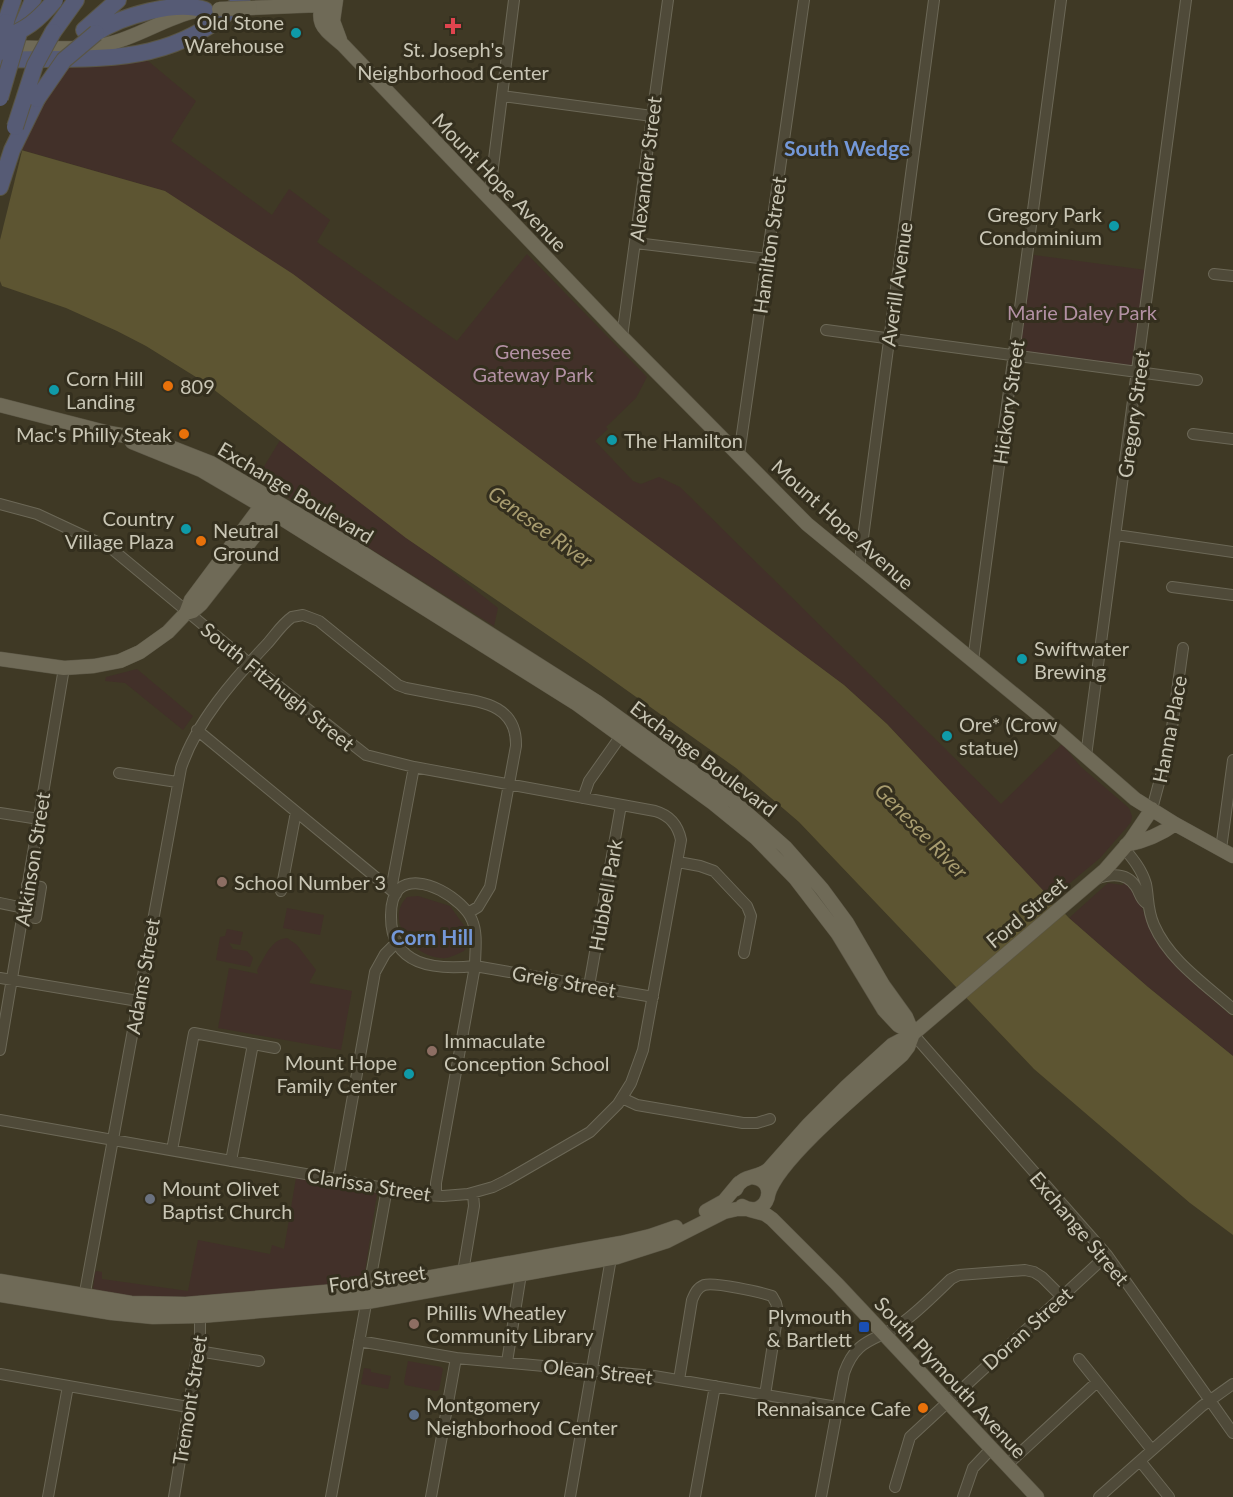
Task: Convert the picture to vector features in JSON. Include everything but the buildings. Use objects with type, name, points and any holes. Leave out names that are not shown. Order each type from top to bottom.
[{"type":"highway","points":[[0,98],[13,0]]},
{"type":"highway","points":[[0,39],[33,0]]},
{"type":"highway","points":[[0,50],[8,27],[29,18],[55,0]]},
{"type":"highway","points":[[0,39],[30,26],[55,0]]},
{"type":"highway","points":[[0,187],[27,84],[40,53],[76,0]]},
{"type":"highway","points":[[4,170],[21,129],[63,52],[90,31],[118,0]]},
{"type":"highway","points":[[90,31],[128,15],[156,7],[190,3],[209,6]]},
{"type":"highway","points":[[0,60],[109,58],[150,52],[175,44],[200,32],[246,4]]},
{"type":"main road","points":[[0,50],[104,45],[209,6],[322,3],[336,0]]},
{"type":"main road","name":"Mount Hope Avenue","points":[[336,0],[333,21],[337,36],[343,45]]},
{"type":"main road","name":"Mount Hope Avenue","points":[[322,3],[319,18],[322,26],[343,45],[622,337],[807,524],[1135,799],[1227,852]]},
{"type":"main road","name":"Exchange Boulevard","points":[[0,405],[109,433],[173,446],[218,467],[271,505],[553,689],[625,731],[733,801],[770,833],[822,889],[847,923],[883,985],[906,1017],[913,1034]]},
{"type":"main road","points":[[0,658],[64,668],[94,666],[129,658],[164,636],[186,613],[191,600],[271,505]]},
{"type":"main road","name":"Exchange Boulevard","points":[[625,731],[735,820],[795,878],[822,911],[867,984],[892,1019],[913,1034]]},
{"type":"main road","name":"Ford Street","points":[[368,1295],[463,1272],[650,1236],[676,1227],[719,1205],[745,1180],[763,1174],[769,1169],[821,1112],[897,1042],[913,1034],[1092,881],[1125,847],[1152,809]]},
{"type":"main road","points":[[1125,847],[1146,841],[1175,824]]},
{"type":"main road","name":"Ford Street","points":[[768,1195],[772,1182],[782,1168],[819,1130],[902,1055],[913,1034]]},
{"type":"main road","points":[[745,1180],[764,1182],[768,1195],[762,1207],[749,1210],[740,1205],[736,1198],[736,1190],[745,1180]]},
{"type":"main road","name":"South Plymouth Avenue","points":[[768,1195],[773,1211],[837,1284]]},
{"type":"main road","name":"Ford Street","points":[[0,1295],[200,1309],[368,1295],[521,1274],[611,1258],[667,1240],[724,1212],[737,1209],[749,1210]]},
{"type":"main road","name":"South Plymouth Avenue","points":[[749,1210],[768,1216],[837,1284],[1037,1497]]},
{"type":"main road","name":"Ford Street","points":[[0,1281],[83,1302]]},
{"type":"street","points":[[489,199],[514,0]]},
{"type":"street","name":"Alexander Street","points":[[622,337],[668,0]]},
{"type":"street","name":"Hamilton Street","points":[[739,455],[804,0]]},
{"type":"street","name":"Averill Avenue","points":[[860,568],[934,0]]},
{"type":"street","name":"Hickory Street","points":[[973,661],[1061,0]]},
{"type":"street","name":"Gregory Street","points":[[1086,756],[1186,0]]},
{"type":"street","points":[[502,96],[652,116]]},
{"type":"street","points":[[636,243],[767,259]]},
{"type":"street","points":[[1214,274],[1233,276]]},
{"type":"street","points":[[826,330],[1197,381]]},
{"type":"street","points":[[1192,434],[1233,439]]},
{"type":"street","name":"South Fitzhugh Street","points":[[0,504],[37,514],[111,549],[186,613],[357,749],[375,758],[621,805]]},
{"type":"street","points":[[1116,535],[1233,552]]},
{"type":"street","points":[[1172,587],[1233,595]]},
{"type":"street","name":"Adams Street","points":[[83,1302],[177,782],[185,754],[197,730],[249,663],[288,620],[297,615],[314,618],[398,685],[494,706],[502,711],[513,727],[516,737],[489,886],[477,907],[468,914]]},
{"type":"street","name":"Hanna Place","points":[[1152,809],[1170,742],[1183,648]]},
{"type":"street","name":"Atkinson Street","points":[[0,1050],[2,1025],[12,980],[64,668]]},
{"type":"street","points":[[197,730],[394,892]]},
{"type":"street","points":[[583,798],[589,781],[625,731]]},
{"type":"street","points":[[1227,852],[1233,760]]},
{"type":"street","points":[[414,767],[391,909],[391,921],[397,942],[408,955],[427,965],[449,968],[475,966]]},
{"type":"street","points":[[119,773],[177,782]]},
{"type":"street","name":"Clarissa Street","points":[[0,1120],[436,1196],[473,1192],[493,1187],[513,1177],[590,1132],[608,1116],[631,1083],[640,1059],[681,840],[672,821],[660,812],[621,805]]},
{"type":"street","name":"Hubbell Park","points":[[589,986],[621,805]]},
{"type":"street","points":[[281,891],[296,812]]},
{"type":"street","points":[[0,813],[39,819]]},
{"type":"street","points":[[1125,847],[1143,875],[1147,904],[1161,940],[1233,1010]]},
{"type":"street","points":[[678,862],[711,870],[750,910],[751,918],[744,953]]},
{"type":"street","points":[[1092,881],[1115,874],[1125,877],[1136,886],[1147,904]]},
{"type":"street","points":[[394,892],[412,884],[426,885],[450,896],[473,921],[475,934],[475,966],[436,1196]]},
{"type":"street","points":[[0,903],[36,918],[41,887],[27,885]]},
{"type":"street","points":[[338,1180],[375,972],[385,954],[397,942]]},
{"type":"street","name":"Greig Street","points":[[475,966],[653,997]]},
{"type":"street","points":[[0,978],[138,1001]]},
{"type":"street","points":[[172,1150],[194,1033],[275,1048]]},
{"type":"street","name":"Exchange Street","points":[[913,1034],[1107,1255],[1233,1433]]},
{"type":"street","points":[[231,1161],[253,1044]]},
{"type":"street","points":[[622,1098],[637,1105],[743,1123],[757,1123],[770,1119]]},
{"type":"street","points":[[331,1497],[387,1188]]},
{"type":"street","points":[[463,1272],[474,1209],[473,1192]]},
{"type":"street","name":"Doran Street","points":[[895,1487],[908,1439],[1107,1255]]},
{"type":"street","points":[[570,1497],[611,1258]]},
{"type":"street","points":[[821,1497],[844,1373],[849,1359],[865,1343],[905,1321],[951,1279],[959,1275],[1025,1270],[1034,1272],[1061,1296]]},
{"type":"street","points":[[507,1362],[521,1274]]},
{"type":"street","points":[[679,1380],[692,1300],[696,1290],[705,1285],[723,1286],[772,1296],[776,1303],[778,1312],[765,1395]]},
{"type":"street","name":"Tremont Street","points":[[174,1497],[198,1351],[200,1309]]},
{"type":"street","name":"Olean Street","points":[[359,1341],[456,1359],[679,1380],[837,1407]]},
{"type":"street","points":[[198,1351],[259,1361]]},
{"type":"street","points":[[431,1497],[456,1359]]},
{"type":"street","points":[[1079,1359],[1152,1450]]},
{"type":"street","points":[[0,1374],[188,1407]]},
{"type":"street","points":[[1007,1465],[1097,1382]]},
{"type":"street","points":[[1099,1497],[1210,1400],[1233,1384]]},
{"type":"street","points":[[48,1497],[68,1386]]},
{"type":"street","points":[[695,1497],[715,1386]]},
{"type":"street","points":[[963,1497],[973,1468],[991,1449]]},
{"type":"street","points":[[1140,1461],[1169,1497]]},
{"type":"green space","name":"Genesee Gateway Park","points":[[148,61],[196,101],[171,141],[272,215],[289,189],[330,220],[317,242],[457,341],[527,254],[647,377],[636,398],[595,441],[633,481],[641,484],[659,477],[680,487],[1001,804],[1062,744],[1081,767],[1129,808],[1132,816],[1131,822],[1100,858],[1051,899],[887,724],[844,685],[749,615],[165,191],[22,150],[27,128],[64,67]]},
{"type":"green space","name":"Marie Daley Park","points":[[1034,255],[1146,270],[1131,368],[1019,353]]},
{"type":"green space","points":[[282,437],[498,608],[494,626],[257,478]]},
{"type":"green space","points":[[137,669],[193,716],[183,730],[125,683],[105,681],[106,677]]},
{"type":"green space","points":[[1124,880],[1136,894],[1154,937],[1166,954],[1193,983],[1233,1017],[1233,1056],[1148,987],[1069,918],[1108,883],[1123,885]]},
{"type":"green space","points":[[418,896],[450,906],[467,930],[469,943],[464,951],[450,957],[431,956],[421,951],[405,936],[399,916],[401,906],[407,897]]},
{"type":"green space","points":[[287,908],[324,915],[320,935],[283,928]]},
{"type":"green space","points":[[227,929],[243,932],[240,945],[229,943],[233,949],[247,951],[253,958],[250,967],[216,960],[220,937],[225,936]]},
{"type":"green space","points":[[287,938],[297,945],[316,970],[309,983],[352,991],[341,1050],[218,1028],[229,968],[258,974],[257,970],[269,949],[281,939]]},
{"type":"green space","points":[[296,1178],[377,1194],[362,1282],[187,1299],[140,1300],[94,1290],[95,1272],[97,1271],[102,1272],[102,1279],[188,1291],[198,1240],[270,1254],[272,1245],[284,1249]]},
{"type":"green space","points":[[408,1361],[441,1367],[443,1369],[439,1390],[405,1385]]},
{"type":"green space","points":[[364,1368],[371,1369],[371,1372],[391,1376],[388,1389],[361,1384]]},
{"type":"water","name":"Genesee River","points":[[0,144],[165,191],[293,274],[844,685],[887,724],[1069,918],[1148,987],[1233,1056],[1233,1235],[1190,1203],[1034,1069],[799,822],[736,768],[406,538],[204,382],[117,331],[66,308],[2,286],[0,281]]},
{"type":"pier","points":[[0,141],[23,147],[0,240]]},
{"type":"place","name":"St. Joseph's Neighborhood Center","points":[[453,26]]},
{"type":"place","name":"Old Stone Warehouse","points":[[296,33]]},
{"type":"place","name":"Gregory Park Condominium","points":[[1114,226]]},
{"type":"place","name":"809","points":[[168,386]]},
{"type":"place","name":"Corn Hill Landing","points":[[54,390]]},
{"type":"place","name":"Mac's Philly Steak","points":[[184,434]]},
{"type":"place","name":"The Hamilton","points":[[612,440]]},
{"type":"place","name":"Country Village Plaza","points":[[186,529]]},
{"type":"place","name":"Neutral Ground","points":[[201,541]]},
{"type":"place","name":"Swiftwater Brewing","points":[[1022,659]]},
{"type":"place","name":"Ore* (Crow statue)","points":[[947,736]]},
{"type":"place","name":"School Number 3","points":[[222,882]]},
{"type":"place","name":"Immaculate Conception School","points":[[432,1051]]},
{"type":"place","name":"Mount Hope Family Center","points":[[409,1074]]},
{"type":"place","name":"Mount Olivet Baptist Church","points":[[150,1199]]},
{"type":"place","name":"Phillis Wheatley Community Library","points":[[414,1324]]},
{"type":"place","name":"Plymouth & Bartlett","points":[[864,1327]]},
{"type":"place","name":"Rennaisance Cafe","points":[[923,1408]]},
{"type":"place","name":"Montgomery Neighborhood Center","points":[[414,1415]]},
{"type":"district","name":"South Wedge","points":[[847,147]]},
{"type":"district","name":"Corn Hill","points":[[432,936]]}]
